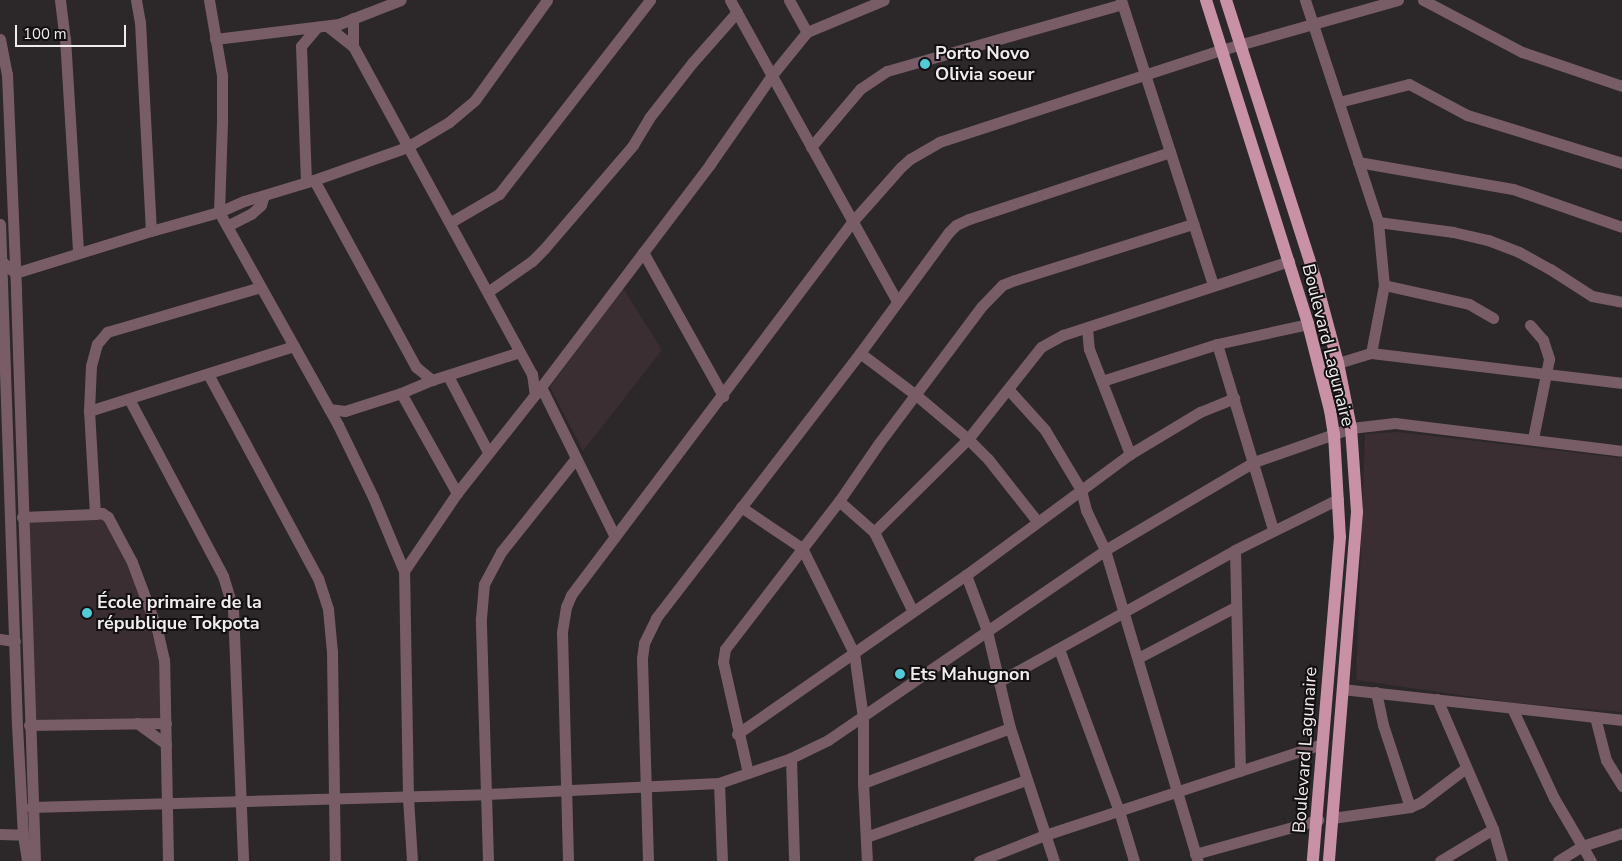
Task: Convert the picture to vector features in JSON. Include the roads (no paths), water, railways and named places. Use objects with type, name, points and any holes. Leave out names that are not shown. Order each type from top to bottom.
[{"type":"main road","name":"Boulevard Lagunaire","points":[[1206,0],[1308,324],[1330,410],[1334,434],[1340,537],[1321,744],[1318,820],[1313,861]]},
{"type":"main road","name":"Boulevard Lagunaire","points":[[1226,0],[1316,281],[1338,363],[1351,428],[1357,512],[1329,861]]},
{"type":"street","points":[[61,0],[78,253]]},
{"type":"street","points":[[136,0],[140,22],[151,231]]},
{"type":"street","points":[[209,0],[222,75],[219,212],[338,425],[373,498],[404,571],[408,797],[412,861]]},
{"type":"street","points":[[215,39],[322,26],[353,18],[401,0]]},
{"type":"street","points":[[15,273],[219,212],[407,147],[464,112],[475,100],[547,0]]},
{"type":"street","points":[[451,222],[499,194],[650,0]]},
{"type":"street","points":[[730,0],[897,301]]},
{"type":"street","points":[[788,0],[807,32]]},
{"type":"street","points":[[404,571],[457,493],[541,387],[710,164],[772,75],[807,32],[869,2],[884,0]]},
{"type":"street","points":[[1306,0],[1378,222],[1384,284],[1371,352]]},
{"type":"street","points":[[568,861],[565,789],[563,620],[571,595],[723,396],[852,221],[901,167],[910,159],[939,142],[1221,50],[1398,0]]},
{"type":"street","points":[[1423,0],[1522,52],[1622,86]]},
{"type":"street","points":[[811,147],[856,94],[868,82],[887,71],[1122,2],[1213,285]]},
{"type":"street","points":[[490,285],[532,261],[544,249],[633,145],[649,118],[737,12]]},
{"type":"street","points":[[353,18],[354,46],[407,147],[490,285],[520,352],[541,387],[615,537]]},
{"type":"street","points":[[301,46],[322,26]]},
{"type":"street","points":[[322,26],[354,46]]},
{"type":"street","points":[[295,29],[301,46],[310,181],[416,367],[432,380]]},
{"type":"street","points":[[0,39],[7,74],[31,807],[35,861]]},
{"type":"street","points":[[1338,102],[1409,84],[1467,115],[1622,163]]},
{"type":"street","points":[[414,159],[420,151],[422,138]]},
{"type":"street","points":[[648,861],[642,672],[644,644],[656,618],[860,353],[948,232],[956,225],[969,219],[1170,152]]},
{"type":"street","points":[[1358,162],[1512,189],[1622,227]]},
{"type":"street","points":[[227,226],[252,214],[260,205],[264,195]]},
{"type":"street","points":[[1378,222],[1454,232],[1488,240],[1535,260],[1592,296],[1622,302]]},
{"type":"street","points":[[0,224],[5,560],[14,641],[27,861]]},
{"type":"street","points":[[748,773],[737,734],[723,662],[725,649],[839,502],[982,306],[1002,285],[1193,224]]},
{"type":"street","points":[[643,252],[723,396]]},
{"type":"street","points":[[0,260],[15,273]]},
{"type":"street","points":[[874,532],[968,440],[1041,347],[1063,335],[1289,261]]},
{"type":"street","points":[[1384,284],[1469,304],[1493,318]]},
{"type":"street","points":[[95,514],[89,411],[91,366],[97,344],[107,332],[261,287]]},
{"type":"street","points":[[1102,381],[1217,344],[1308,324]]},
{"type":"street","points":[[1530,325],[1543,340],[1549,353],[1533,438]]},
{"type":"street","points":[[1087,328],[1089,349],[1130,454]]},
{"type":"street","points":[[1217,344],[1273,530]]},
{"type":"street","points":[[89,411],[294,346]]},
{"type":"street","points":[[329,409],[346,411],[401,393],[432,380],[520,352]]},
{"type":"street","points":[[1338,363],[1371,352],[1622,383]]},
{"type":"street","points":[[860,353],[916,395],[968,440],[988,459],[1037,521]]},
{"type":"street","points":[[416,367],[417,386]]},
{"type":"street","points":[[208,374],[318,578],[328,609],[332,652],[332,798],[335,861]]},
{"type":"street","points":[[532,374],[541,387]]},
{"type":"street","points":[[448,376],[488,452]]},
{"type":"street","points":[[1008,389],[1046,430],[1081,490],[1086,510],[1105,550],[1196,857],[1318,820]]},
{"type":"street","points":[[401,393],[457,493]]},
{"type":"street","points":[[737,734],[854,654],[912,610],[966,574],[1130,454],[1200,412],[1234,398]]},
{"type":"street","points":[[128,399],[223,576],[233,609],[243,861]]},
{"type":"street","points":[[338,425],[346,411]]},
{"type":"street","points":[[31,807],[408,797],[719,783],[791,758],[828,740],[863,718],[1105,550],[1254,462],[1351,428],[1395,423],[1533,438],[1622,451]]},
{"type":"street","points":[[488,861],[481,618],[484,584],[501,552],[576,458]]},
{"type":"street","points":[[998,682],[1059,650],[1124,611],[1235,550],[1338,499]]},
{"type":"street","points":[[839,502],[874,532],[912,610]]},
{"type":"street","points":[[741,506],[802,548],[854,654],[863,718],[863,783],[868,861]]},
{"type":"street","points":[[22,516],[102,513],[108,517],[127,552],[157,629],[164,660],[168,861]]},
{"type":"street","points":[[1235,550],[1240,771]]},
{"type":"street","points":[[966,574],[987,631],[1010,728],[1054,861]]},
{"type":"street","points":[[1138,658],[1235,607]]},
{"type":"street","points":[[0,639],[14,641]]},
{"type":"street","points":[[1059,650],[1119,811],[1134,861]]},
{"type":"street","points":[[1342,689],[1622,720]]},
{"type":"street","points":[[1376,692],[1383,725],[1410,807]]},
{"type":"street","points":[[1437,699],[1493,829],[1502,861]]},
{"type":"street","points":[[1512,708],[1554,798],[1591,861]]},
{"type":"street","points":[[1595,717],[1606,760],[1622,786]]},
{"type":"street","points":[[29,725],[166,722]]},
{"type":"street","points":[[137,723],[166,744]]},
{"type":"street","points":[[863,783],[1010,728]]},
{"type":"street","points":[[979,861],[1045,835],[1321,744]]},
{"type":"street","points":[[791,758],[794,861]]},
{"type":"street","points":[[1332,818],[1410,807],[1420,802],[1466,768]]},
{"type":"street","points":[[866,837],[1026,780]]},
{"type":"street","points":[[719,783],[722,861]]},
{"type":"street","points":[[1440,861],[1493,829]]},
{"type":"street","points":[[1558,861],[1582,846],[1622,833]]},
{"type":"street","points":[[0,834],[24,835]]},
{"type":"place","name":"Porto Novo Olivia soeur","points":[[925,64]]},
{"type":"place","name":"École primaire de la république Tokpota","points":[[87,613]]},
{"type":"place","name":"Ets Mahugnon","points":[[900,674]]}]
